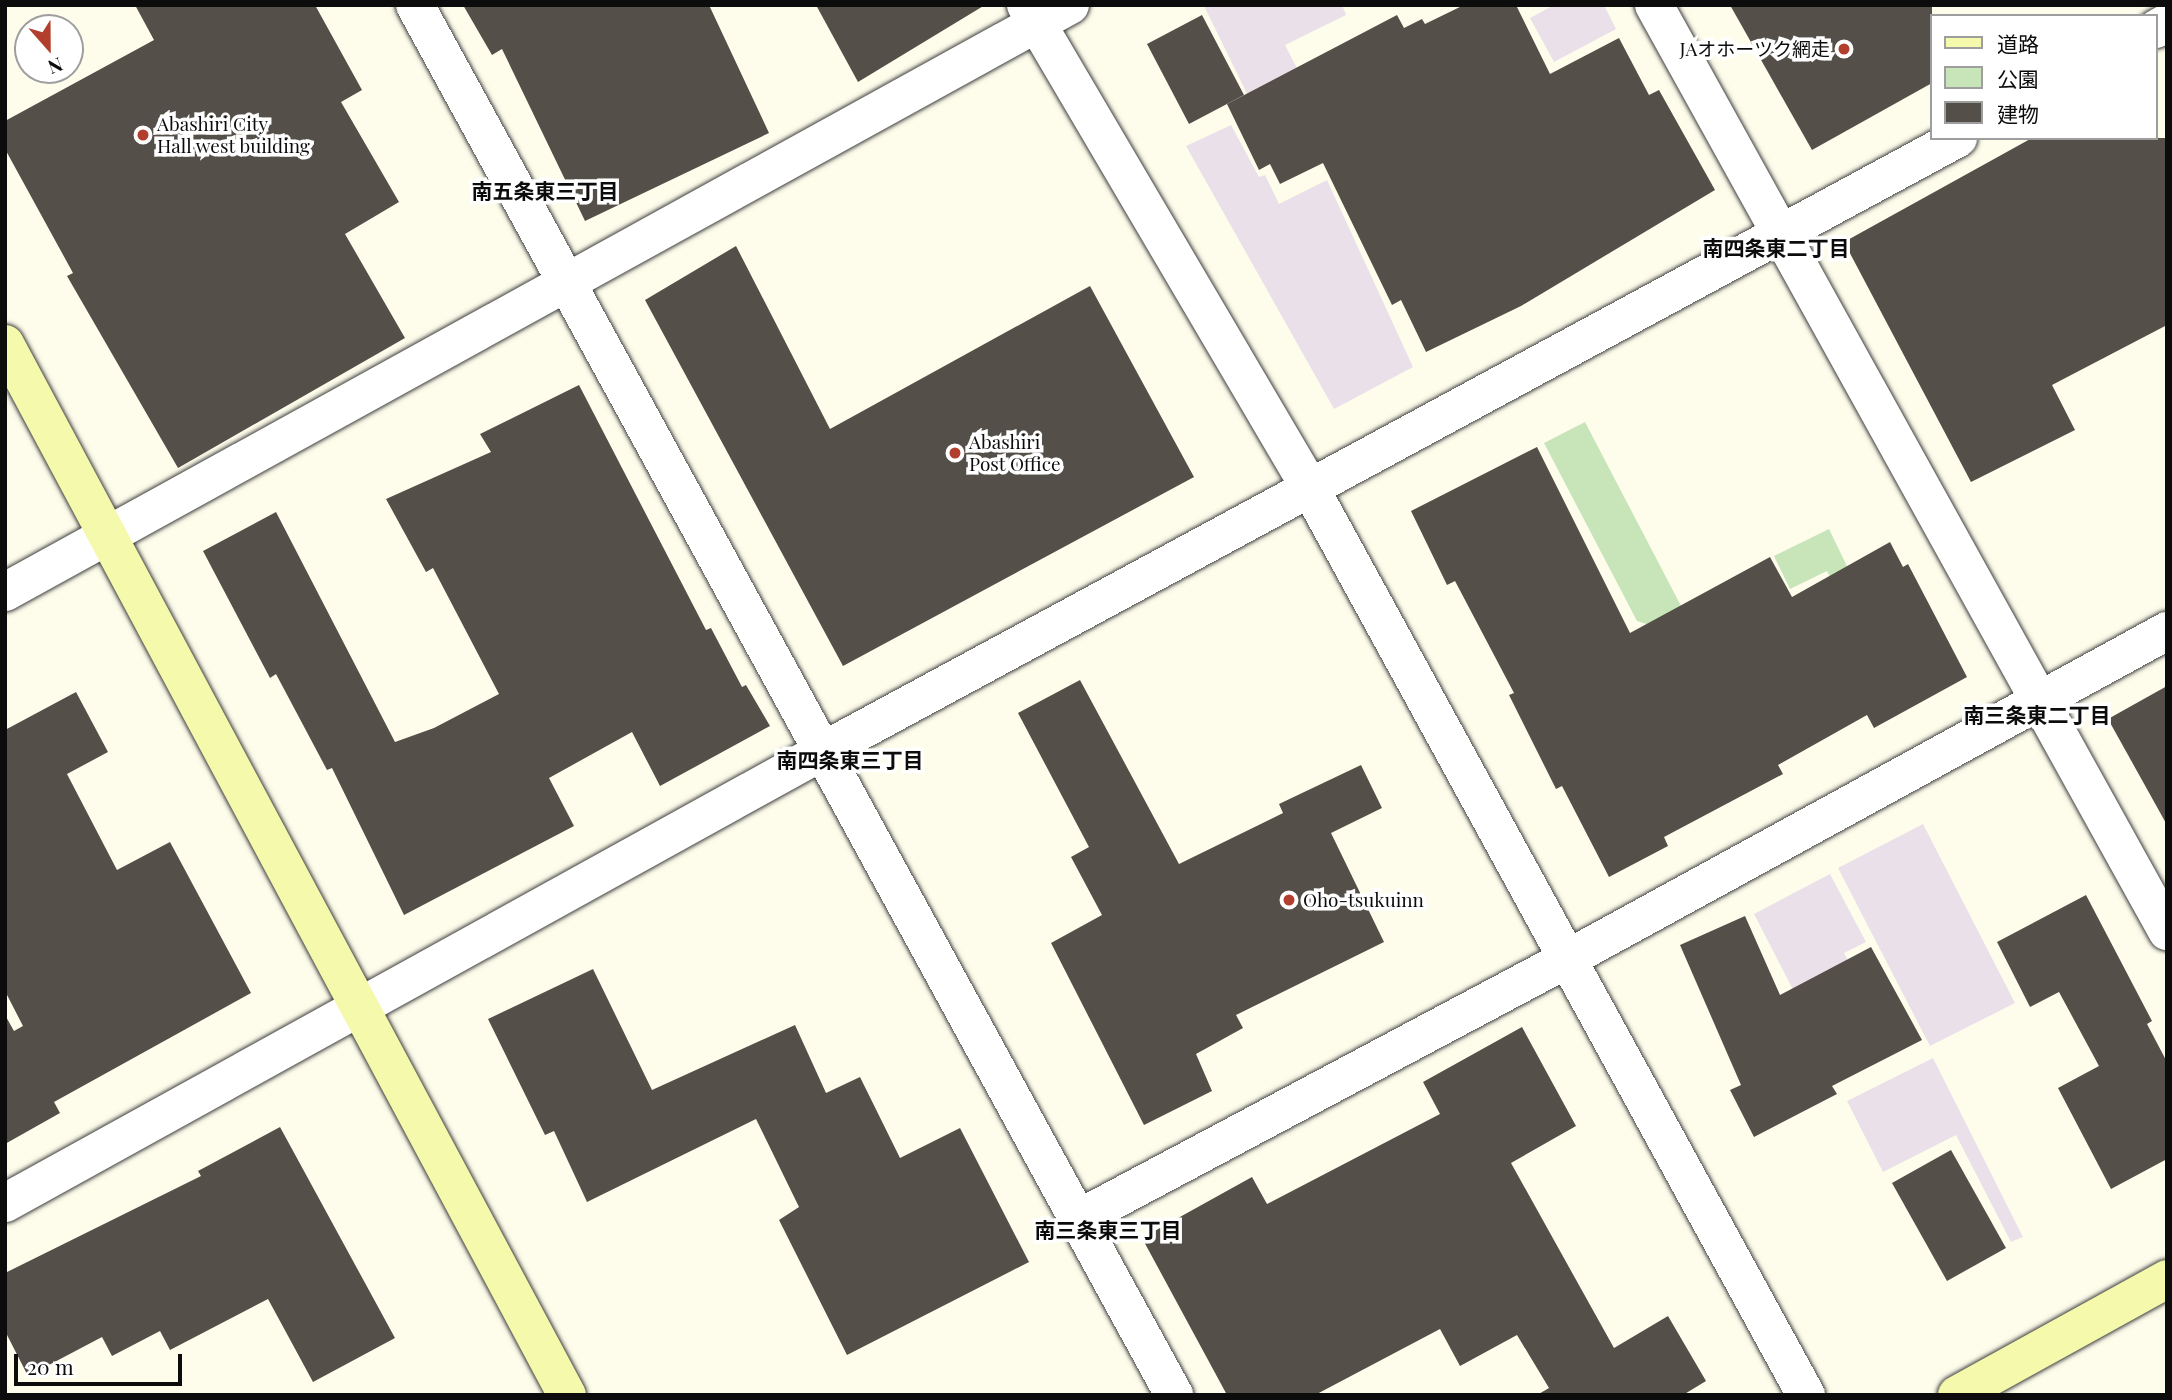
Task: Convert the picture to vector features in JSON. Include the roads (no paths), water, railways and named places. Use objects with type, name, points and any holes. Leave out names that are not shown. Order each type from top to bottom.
[{"type":"street","points":[[415,5],[1174,1395]]},
{"type":"street","points":[[5,592],[567,282],[1031,14],[1070,5]]},
{"type":"street","points":[[1654,5],[1784,234],[2039,703],[2167,931]]},
{"type":"street","points":[[1031,14],[1310,488],[1806,1395]]},
{"type":"street","points":[[5,1203],[823,751],[1954,140]]},
{"type":"street","points":[[5,344],[567,1395]]},
{"type":"street","points":[[1078,1219],[1569,958],[2167,631]]},
{"type":"street","points":[[1957,1395],[2167,1279]]},
{"type":"place","name":"JAオホーツク網走","points":[[1844,49]]},
{"type":"place","name":"Abashiri City Hall west building","points":[[143,135]]},
{"type":"place","name":"Abashiri Post Office","points":[[955,453]]},
{"type":"place","name":"Oho-tsukuinn","points":[[1289,900]]},
{"type":"district","name":"南五条東三丁目","points":[[545,190]]},
{"type":"district","name":"南四条東二丁目","points":[[1776,247]]},
{"type":"district","name":"南三条東二丁目","points":[[2037,714]]},
{"type":"district","name":"南四条東三丁目","points":[[850,759]]},
{"type":"district","name":"南三条東三丁目","points":[[1108,1229]]}]
